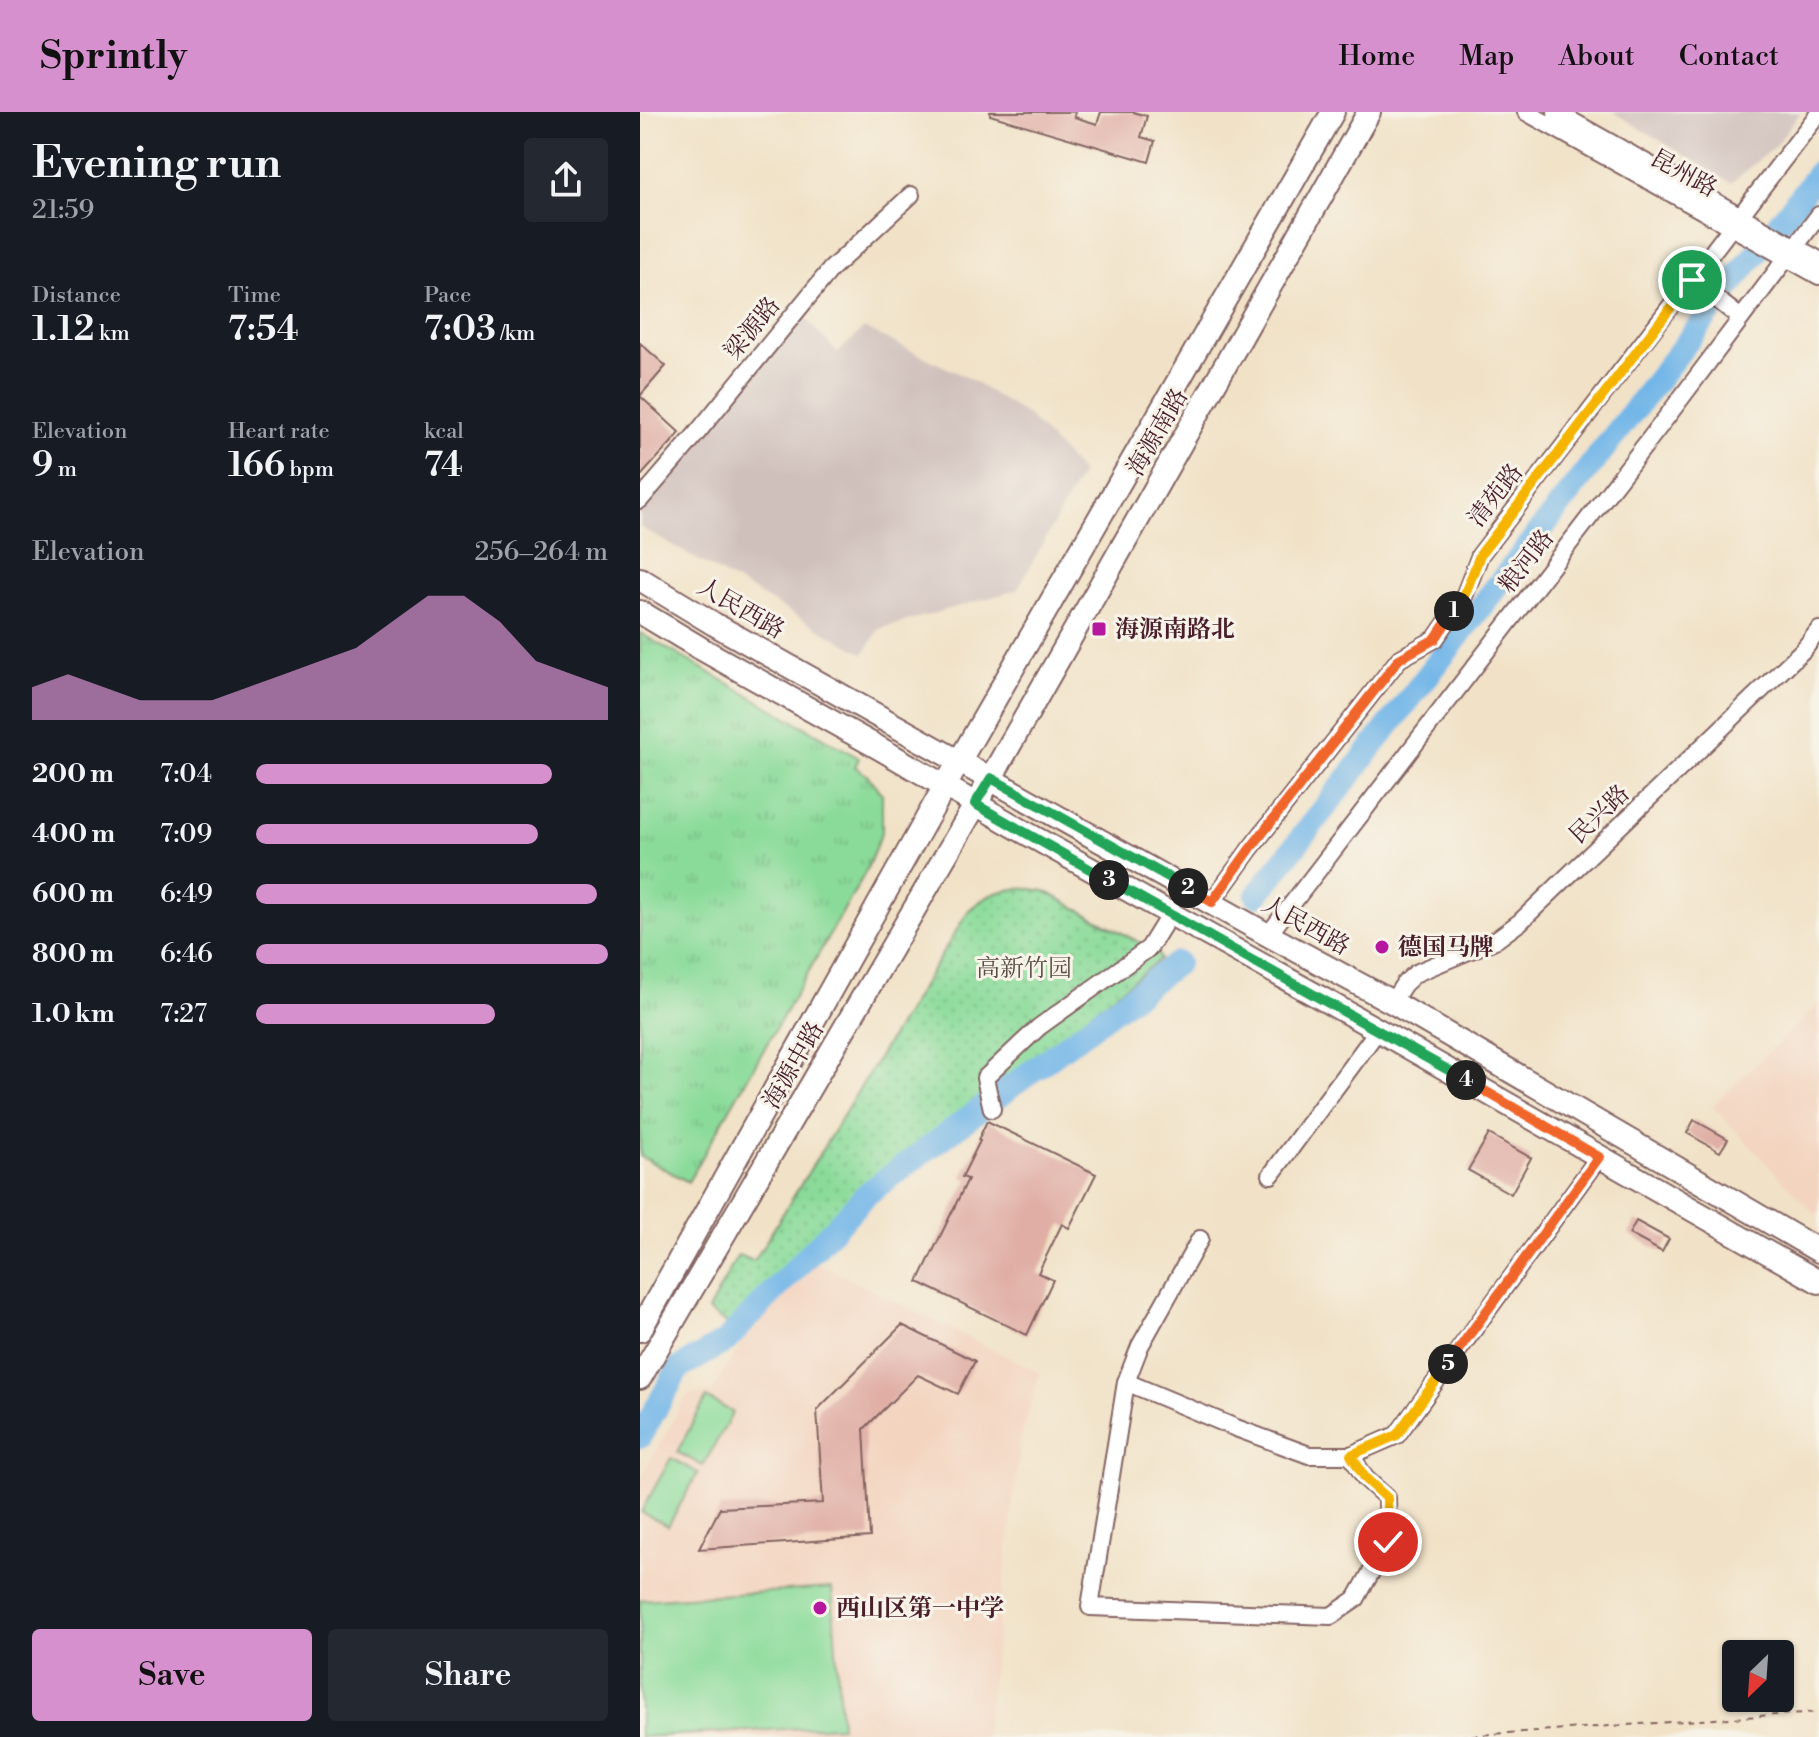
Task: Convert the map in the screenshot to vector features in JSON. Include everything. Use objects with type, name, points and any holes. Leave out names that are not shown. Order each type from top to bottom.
[{"type":"main road","name":"海源南路","points":[[960,761],[1333,112]]},
{"type":"main road","name":"海源南路","points":[[991,778],[1369,112]]},
{"type":"main road","name":"人民西路","points":[[640,579],[714,624],[1392,1002],[1819,1251]]},
{"type":"main road","points":[[640,612],[1819,1282]]},
{"type":"main road","name":"海源中路","points":[[640,1330],[960,761]]},
{"type":"main road","name":"海源中路","points":[[640,1378],[991,778]]},
{"type":"street","name":"昆州路","points":[[1526,112],[1737,222]]},
{"type":"street","name":"昆州路","points":[[1556,112],[1790,252],[1819,276]]},
{"type":"street","name":"清苑路","points":[[1212,902],[1399,659],[1435,639],[1463,599],[1480,555],[1819,113]]},
{"type":"street","name":"梁源路","points":[[640,500],[831,269],[911,195]]},
{"type":"street","name":"粮河路","points":[[1268,935],[1819,215]]},
{"type":"street","name":"昆州路","points":[[1790,252],[1819,260]]},
{"type":"street","points":[[1692,280],[1741,318]]},
{"type":"street","name":"民兴路","points":[[1392,1002],[1416,973],[1497,939],[1520,922],[1804,649],[1819,630]]},
{"type":"street","points":[[992,1109],[985,1078],[1039,1027],[1149,948],[1170,914]]},
{"type":"street","points":[[1271,1175],[1378,1030]]},
{"type":"street","points":[[1126,1382],[1309,1455],[1351,1455],[1397,1435],[1599,1157]]},
{"type":"street","points":[[1200,1239],[1140,1346],[1126,1382],[1090,1607],[1331,1616],[1356,1599],[1388,1542],[1387,1498],[1365,1478],[1351,1455]]},
{"type":"path","points":[[1448,1737],[1819,1712]]},
{"type":"shaded area","points":[[1613,112],[1801,112],[1776,145],[1731,183]]},
{"type":"shaded area","points":[[804,317],[838,353],[864,328],[968,378],[1028,416],[1082,473],[1017,590],[879,629],[864,654],[640,527],[640,512]]},
{"type":"shaded area","points":[[1819,1004],[1819,1214],[1812,1211],[1712,1106]]},
{"type":"shaded area","name":"西山区第一中学","points":[[817,1263],[1040,1373],[1021,1437],[985,1737],[640,1737],[640,1478],[688,1395],[712,1392],[742,1342]]},
{"type":"green space","points":[[640,633],[859,758],[855,767],[867,775],[882,793],[882,832],[865,873],[688,1182],[640,1156]]},
{"type":"green space","name":"高新竹园","points":[[1024,888],[1045,891],[1157,952],[1160,959],[859,1196],[732,1327],[708,1311],[738,1255],[754,1261],[969,910],[994,894]]},
{"type":"green space","points":[[706,1398],[733,1412],[703,1466],[677,1452]]},
{"type":"green space","points":[[671,1458],[698,1473],[668,1526],[641,1512]]},
{"type":"green space","points":[[832,1588],[841,1726],[640,1737],[640,1600]]},
{"type":"building","points":[[990,112],[1075,112],[1074,117],[1097,124],[1101,112],[1133,112],[1147,116],[1141,137],[1155,141],[1149,162],[990,115]]},
{"type":"building","points":[[640,343],[666,366],[640,396]]},
{"type":"building","points":[[640,396],[680,433],[640,477]]},
{"type":"building","points":[[1694,1120],[1728,1139],[1720,1152],[1687,1133]]},
{"type":"building","points":[[987,1121],[1096,1174],[1069,1228],[1062,1224],[1038,1273],[1053,1280],[1027,1335],[918,1282],[968,1179],[962,1177]]},
{"type":"building","points":[[1489,1134],[1531,1158],[1511,1194],[1468,1170]]},
{"type":"building","points":[[1636,1221],[1669,1239],[1662,1252],[1629,1234]]},
{"type":"building","points":[[902,1325],[975,1361],[958,1394],[918,1375],[864,1429],[870,1537],[699,1549],[720,1508],[823,1503],[817,1410]]},
{"type":"waterway","points":[[1257,895],[1819,172]]},
{"type":"waterway","points":[[640,1437],[678,1369],[726,1341],[868,1193],[1177,963]]},
{"type":"place","name":"海源南路北","points":[[1099,629]]},
{"type":"place","name":"德国马牌","points":[[1382,947]]},
{"type":"place","name":"西山区第一中学","points":[[820,1608]]},
{"type":"route","points":[[1388,1542],[1387,1498],[1365,1478],[1351,1455],[1397,1435],[1599,1157],[975,804],[991,778],[1212,902],[1399,659],[1435,639],[1463,599],[1480,555],[1692,280]]}]
